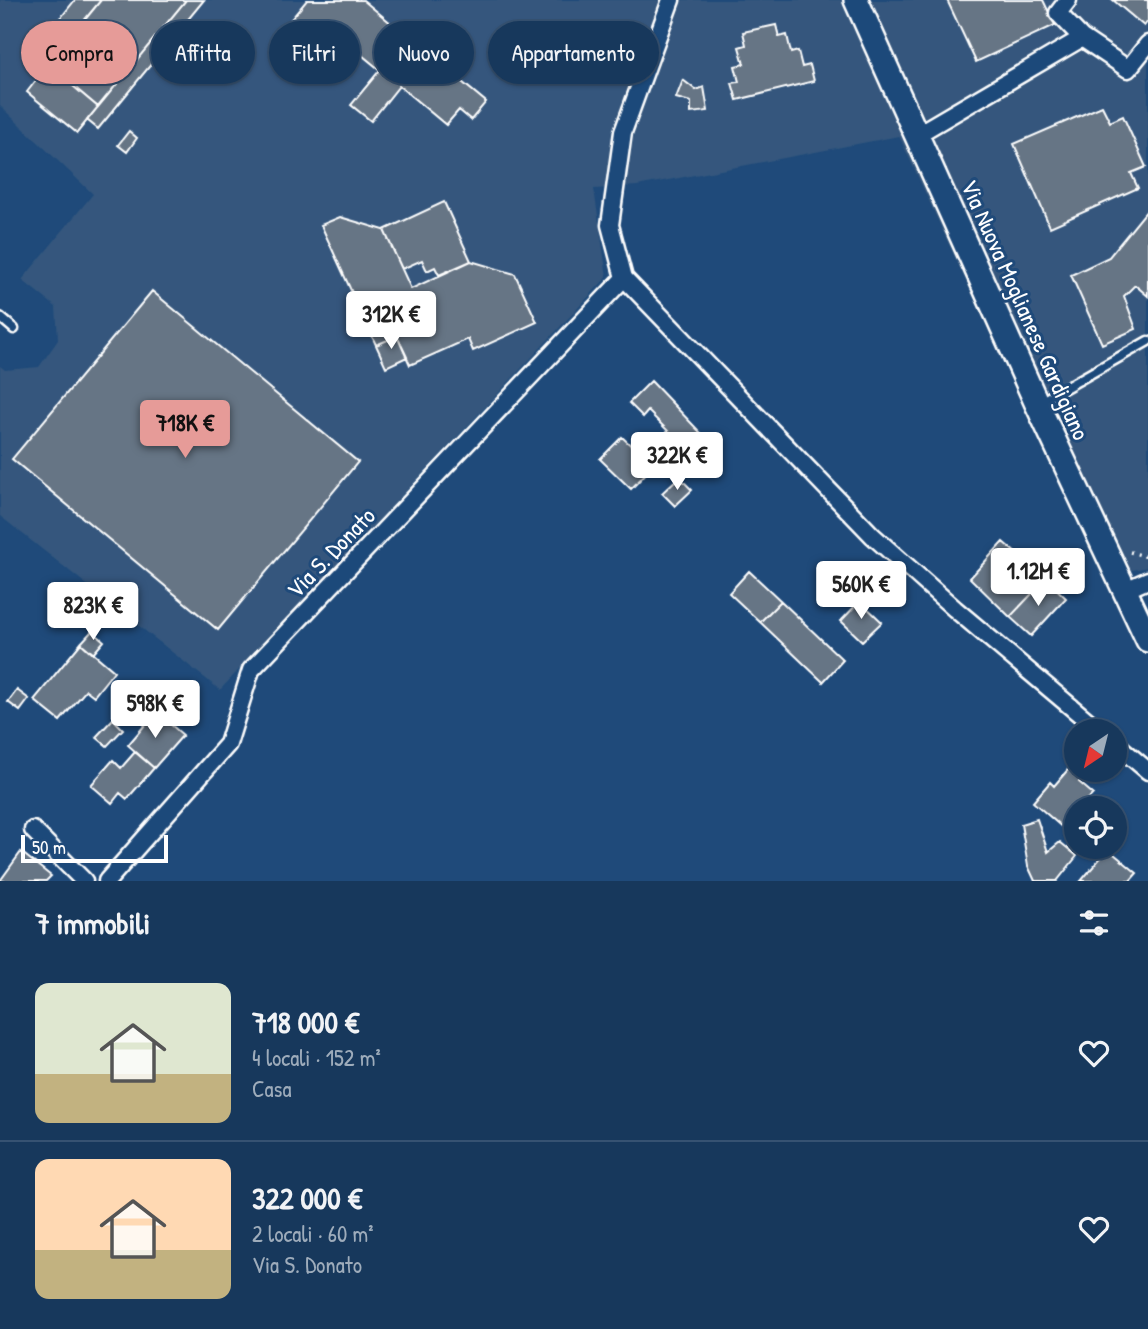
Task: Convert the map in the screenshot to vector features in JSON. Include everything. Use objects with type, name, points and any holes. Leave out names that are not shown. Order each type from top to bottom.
[{"type":"main road","name":"Via Nuova Moglianese Gardigiano","points":[[856,0],[1037,404],[1148,640]]},
{"type":"street","points":[[671,0],[623,132],[610,225],[624,278],[873,536],[1086,719]]},
{"type":"street","points":[[1068,0],[1058,13],[1082,38],[1128,69],[1148,44]]},
{"type":"street","points":[[918,134],[1082,38]]},
{"type":"street","name":"Via S. Donato","points":[[107,881],[228,744],[251,670],[624,278]]},
{"type":"street","points":[[1123,591],[1148,580]]},
{"type":"street","points":[[1127,753],[1148,771]]},
{"type":"street","points":[[33,830],[84,881]]},
{"type":"lane","points":[[0,317],[14,329]]},
{"type":"lane","points":[[1037,404],[1148,341]]},
{"type":"shaded area","points":[[0,0],[1148,0],[1148,567],[1102,576],[899,136],[637,186],[594,189],[607,277],[220,690],[0,516],[0,366],[5,370],[39,367],[58,340],[56,307],[22,280],[93,194],[0,106]]},
{"type":"building","points":[[75,0],[101,0],[84,21],[58,21]]},
{"type":"building","points":[[101,0],[186,0],[169,21],[151,21],[151,43],[137,60],[137,21],[84,21]]},
{"type":"building","points":[[186,0],[204,0],[187,21],[169,21]]},
{"type":"building","points":[[307,0],[363,0],[388,21],[374,21],[374,65],[360,54],[360,21],[290,21]]},
{"type":"building","points":[[947,0],[1043,0],[1055,25],[976,62]]},
{"type":"building","points":[[1113,0],[1148,0],[1148,21],[1144,26]]},
{"type":"building","points":[[776,25],[779,37],[787,35],[791,53],[798,51],[802,67],[810,65],[814,81],[737,100],[732,83],[739,82],[735,66],[744,64],[739,47],[746,45],[743,32]]},
{"type":"building","points":[[151,42],[151,64],[137,82],[137,59]]},
{"type":"building","points":[[374,77],[374,84],[464,84],[486,102],[471,120],[459,110],[446,125],[399,86],[371,121],[351,105]]},
{"type":"building","points":[[683,80],[696,90],[704,87],[708,111],[691,113],[691,102],[676,98]]},
{"type":"building","points":[[33,84],[71,84],[98,107],[77,133],[27,92]]},
{"type":"building","points":[[71,84],[117,84],[98,107]]},
{"type":"building","points":[[117,84],[135,84],[98,129],[87,120]]},
{"type":"building","points":[[1102,106],[1110,122],[1123,116],[1146,167],[1131,173],[1138,188],[1050,227],[1014,144]]},
{"type":"building","points":[[129,131],[137,138],[127,152],[118,145]]},
{"type":"building","points":[[444,202],[471,261],[439,275],[435,267],[427,271],[422,260],[402,269],[384,230]]},
{"type":"building","points":[[1148,209],[1148,296],[1135,285],[1124,296],[1136,329],[1102,344],[1071,275],[1109,257]]},
{"type":"building","points":[[340,217],[384,230],[411,289],[471,261],[515,274],[537,322],[473,351],[468,339],[410,365],[397,336],[376,345],[321,225]]},
{"type":"building","points":[[152,291],[358,462],[218,630],[12,459]]},
{"type":"building","points":[[397,336],[407,357],[386,367],[376,345]]},
{"type":"building","points":[[651,381],[719,452],[701,471],[666,437],[670,433],[648,411],[643,417],[629,403]]},
{"type":"building","points":[[622,437],[653,466],[631,489],[600,459]]},
{"type":"building","points":[[666,437],[688,458],[680,466],[658,445]]},
{"type":"building","points":[[679,477],[692,490],[675,506],[662,493]]},
{"type":"building","points":[[1003,542],[1046,579],[1010,617],[970,578]]},
{"type":"building","points":[[749,571],[781,601],[760,622],[729,593]]},
{"type":"building","points":[[1046,579],[1066,598],[1031,636],[1010,617]]},
{"type":"building","points":[[781,601],[843,660],[823,682],[760,622]]},
{"type":"building","points":[[860,601],[882,622],[862,641],[841,621]]},
{"type":"building","points":[[92,631],[104,641],[93,654],[81,643]]},
{"type":"building","points":[[81,643],[114,671],[94,696],[86,690],[60,721],[34,700]]},
{"type":"building","points":[[17,690],[29,699],[20,711],[8,702]]},
{"type":"building","points":[[156,712],[183,735],[154,768],[128,745]]},
{"type":"building","points":[[113,719],[123,729],[107,746],[96,737]]},
{"type":"building","points":[[135,752],[154,768],[127,799],[120,793],[112,803],[91,785],[113,760],[121,768]]},
{"type":"building","points":[[1064,774],[1064,782],[1079,782],[1093,794],[1064,796],[1063,828],[1033,802],[1050,782],[1054,786]]},
{"type":"building","points":[[1037,819],[1048,852],[1060,842],[1064,845],[1064,859],[1075,859],[1057,881],[1035,881],[1028,866],[1021,824]]},
{"type":"building","points":[[21,852],[51,876],[46,881],[0,881]]},
{"type":"building","points":[[1100,859],[1120,859],[1137,873],[1130,881],[1081,881]]}]
